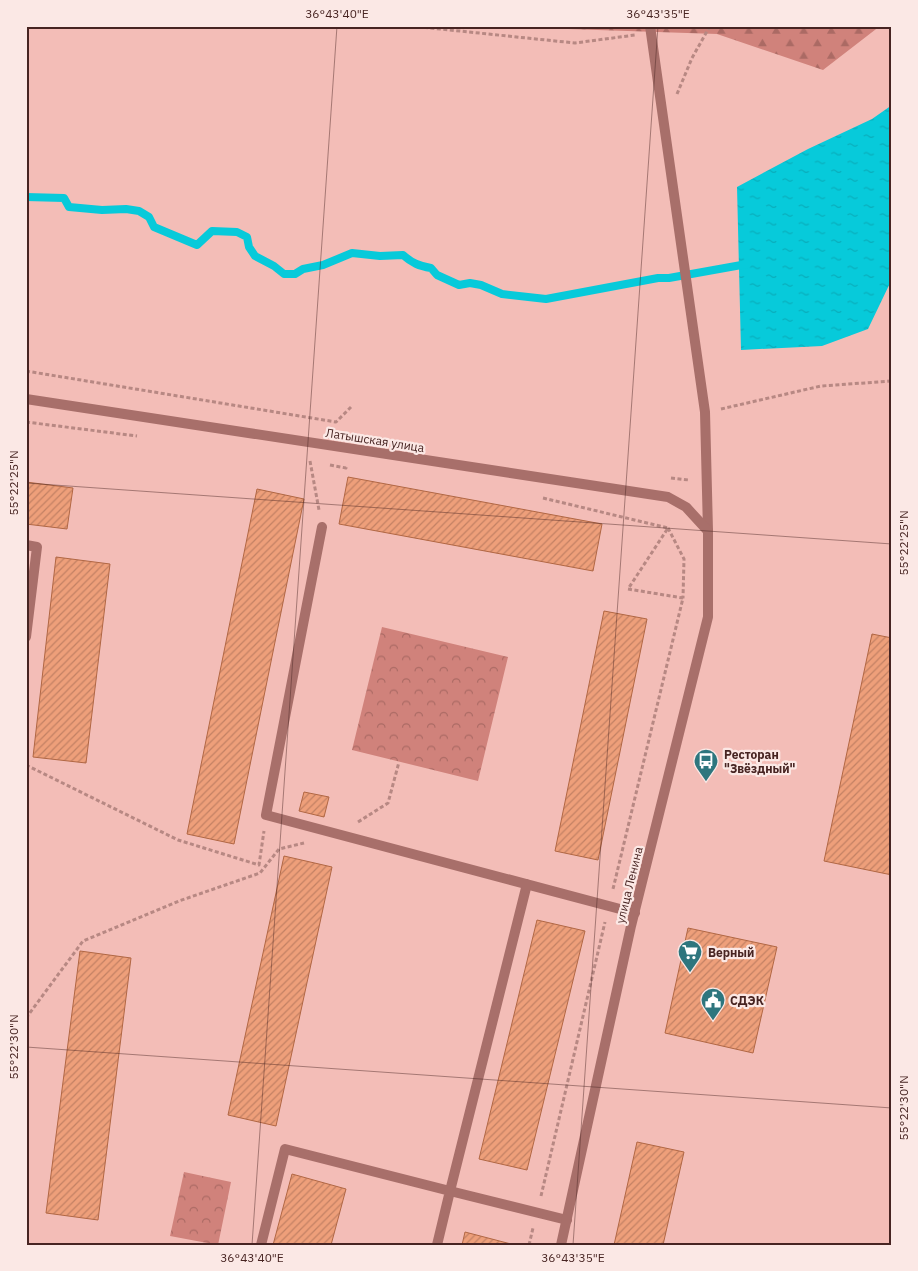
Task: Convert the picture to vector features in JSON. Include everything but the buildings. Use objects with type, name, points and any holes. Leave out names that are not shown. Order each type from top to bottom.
[{"type":"street","name":"улица Ленина","points":[[561,1245],[635,913],[708,617],[706,412],[650,29]]},
{"type":"street","name":"Латышская улица","points":[[26,399],[668,497],[686,507],[708,531]]},
{"type":"street","points":[[322,527],[266,815],[635,913]]},
{"type":"street","points":[[26,545],[37,547],[26,637]]},
{"type":"street","points":[[436,1245],[527,884]]},
{"type":"street","points":[[261,1245],[285,1149],[567,1220]]},
{"type":"path","points":[[411,26],[575,43],[650,29]]},
{"type":"path","points":[[665,124],[692,58],[710,26]]},
{"type":"path","points":[[26,371],[336,422],[351,407]]},
{"type":"path","points":[[706,412],[821,386],[892,381]]},
{"type":"path","points":[[26,422],[145,436]]},
{"type":"path","points":[[301,460],[319,463]]},
{"type":"path","points":[[310,461],[322,527]]},
{"type":"path","points":[[328,465],[346,468],[347,461]]},
{"type":"path","points":[[529,1245],[684,598],[684,559],[668,528],[536,496]]},
{"type":"path","points":[[668,528],[628,589],[684,598]]},
{"type":"path","points":[[339,835],[388,803],[399,762]]},
{"type":"path","points":[[26,765],[178,840],[259,865],[266,815]]},
{"type":"path","points":[[26,1018],[83,941],[179,901],[260,873],[279,849],[305,843]]},
{"type":"green space","points":[[475,26],[880,26],[823,70],[717,34]]},
{"type":"green space","points":[[382,627],[508,657],[478,781],[352,750]]},
{"type":"green space","points":[[184,1172],[231,1182],[218,1245],[170,1236]]},
{"type":"water","points":[[892,105],[892,279],[868,329],[822,346],[741,350],[737,187],[808,149],[872,119]]},
{"type":"waterway","points":[[26,197],[64,198],[69,207],[139,211],[149,217],[154,227],[197,245],[212,231],[237,232],[247,237],[249,247],[255,256],[274,266],[284,274],[295,274],[303,269],[323,265],[352,253],[380,256],[403,255],[416,264],[431,268],[437,275],[459,285],[470,283],[481,285],[502,294],[546,299],[747,264]]},
{"type":"place","name":"Ресторан \"Звёздный\"","points":[[706,782]]},
{"type":"place","name":"Верный","points":[[690,973]]},
{"type":"place","name":"СДЭК","points":[[713,1021]]}]
